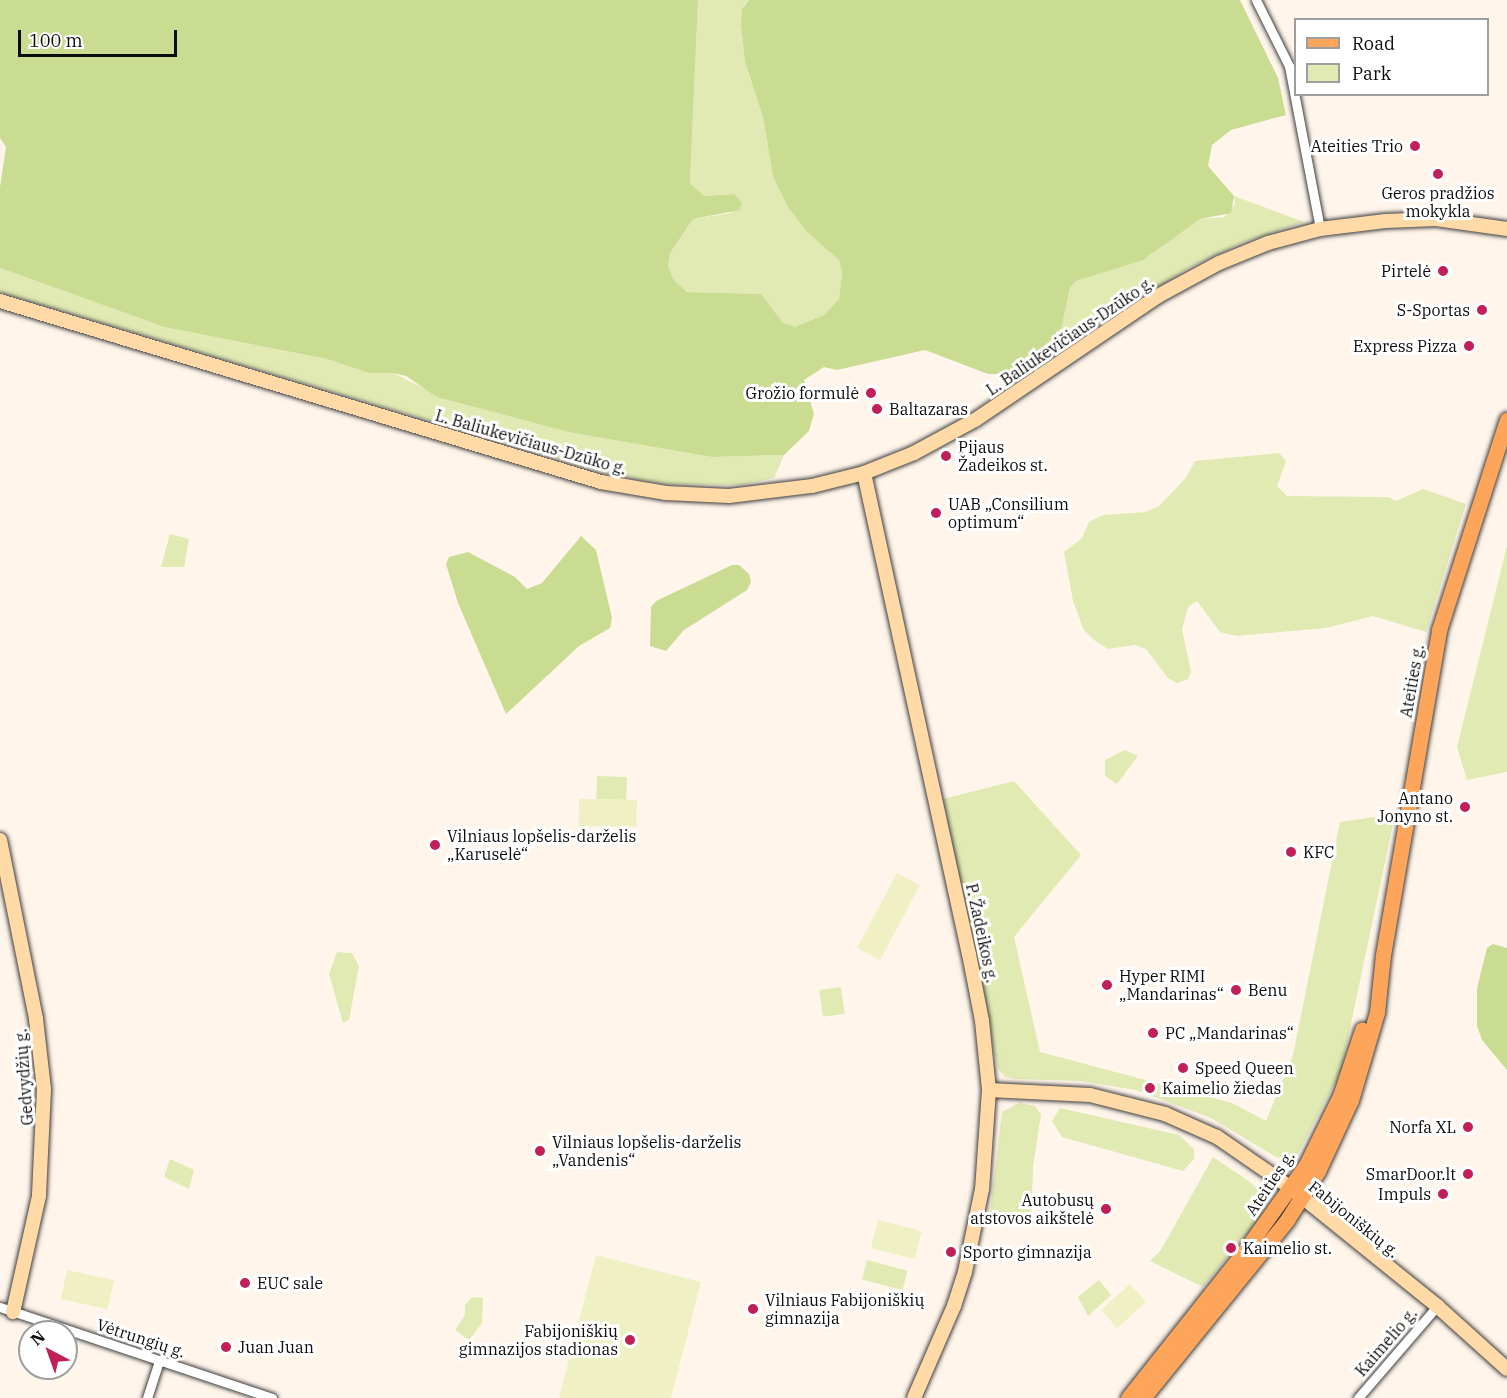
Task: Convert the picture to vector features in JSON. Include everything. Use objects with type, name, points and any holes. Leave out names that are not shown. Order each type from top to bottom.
[{"type":"main road","name":"L. Baliukevičiaus-Dzūko g.","points":[[0,301],[602,482],[666,493],[729,496],[787,491],[864,473],[914,453],[975,420],[1189,278],[1258,247],[1320,229],[1436,219],[1507,229]]},
{"type":"main road","name":"Ateities g.","points":[[1143,1398],[1296,1193],[1338,1131],[1362,1067],[1377,1011],[1383,955],[1441,619],[1507,420]]},
{"type":"main road","name":"P. Žadeikos g.","points":[[864,473],[969,954],[982,1021],[989,1090],[982,1190],[964,1272],[946,1327],[915,1398]]},
{"type":"main road","name":"Gedvydžių g.","points":[[0,840],[36,1019],[44,1089],[39,1196],[6,1310]]},
{"type":"main road","name":"Fabijoniškių g.","points":[[989,1090],[1090,1095],[1164,1114],[1217,1137],[1296,1193],[1437,1306],[1507,1369]]},
{"type":"main road","name":"Ateities g.","points":[[1128,1398],[1296,1193]]},
{"type":"street","points":[[1256,0],[1289,66],[1294,92]]},
{"type":"street","points":[[1295,96],[1320,229]]},
{"type":"street","name":"Kaimelio g.","points":[[1358,1398],[1437,1306]]},
{"type":"street","name":"Vėtrungių g.","points":[[6,1310],[272,1398]]},
{"type":"street","points":[[147,1398],[159,1360]]},
{"type":"green space","points":[[0,0],[698,0],[690,183],[704,196],[734,194],[742,203],[740,210],[693,219],[670,253],[668,266],[673,279],[687,292],[761,294],[783,323],[795,327],[824,315],[839,299],[842,273],[839,260],[807,232],[788,207],[773,177],[763,117],[745,62],[741,26],[742,9],[749,0],[1240,0],[1278,78],[1286,115],[1231,130],[1212,145],[1208,166],[1234,196],[1231,213],[1200,219],[1143,260],[1076,281],[1070,288],[1061,330],[1014,374],[988,374],[925,350],[837,370],[824,367],[804,380],[814,414],[809,431],[784,455],[712,457],[573,433],[437,397],[406,376],[393,373],[369,373],[327,359],[164,327],[0,268],[0,187],[6,147],[0,138]]},
{"type":"green space","points":[[698,0],[749,0],[744,5],[741,26],[745,62],[763,117],[773,177],[807,232],[839,260],[842,273],[839,299],[824,315],[795,327],[783,324],[761,294],[687,292],[673,279],[668,266],[670,253],[693,219],[731,213],[734,194],[704,196],[690,183]]},
{"type":"green space","points":[[1234,196],[1304,222],[1239,244],[1188,268],[1019,379],[1014,374],[1061,330],[1070,288],[1076,281],[1151,255],[1187,225],[1200,219],[1224,217],[1235,204]]},
{"type":"green space","points":[[0,268],[164,327],[327,359],[369,373],[393,373],[419,386],[573,433],[712,457],[784,455],[774,478],[741,485],[666,484],[604,473],[0,292]]},
{"type":"green space","points":[[1279,453],[1286,461],[1277,486],[1287,496],[1388,497],[1396,501],[1423,489],[1466,504],[1426,632],[1373,616],[1326,628],[1237,636],[1220,632],[1197,601],[1188,607],[1182,629],[1191,672],[1188,679],[1177,683],[1168,678],[1146,649],[1135,645],[1108,649],[1084,630],[1073,601],[1064,552],[1082,538],[1089,522],[1103,515],[1146,512],[1159,506],[1186,478],[1195,461]]},
{"type":"green space","points":[[170,534],[189,539],[184,567],[161,567]]},
{"type":"green space","points":[[581,536],[596,550],[612,618],[610,628],[579,646],[506,714],[458,603],[446,564],[449,557],[468,552],[515,577],[527,589],[542,583]]},
{"type":"green space","points":[[1507,546],[1507,772],[1467,780],[1457,747]]},
{"type":"green space","points":[[732,565],[739,565],[749,574],[751,582],[747,590],[684,630],[666,651],[650,646],[651,607],[656,601]]},
{"type":"green space","points":[[1125,750],[1138,756],[1117,784],[1105,776],[1105,760]]},
{"type":"green space","points":[[597,776],[627,777],[626,800],[596,799]]},
{"type":"green space","points":[[1014,781],[1081,855],[1014,937],[1040,1052],[1232,1103],[1266,1121],[1293,1055],[1340,822],[1395,814],[1341,1071],[1298,1154],[1287,1160],[1276,1157],[1211,1118],[1136,1090],[1081,1081],[1016,1079],[1005,1077],[998,1069],[943,799]]},
{"type":"green space","points":[[579,799],[637,800],[637,827],[579,826]]},
{"type":"green space","points":[[897,873],[920,885],[880,960],[857,948]]},
{"type":"green space","points":[[1493,944],[1507,948],[1507,1070],[1482,1040],[1477,1026],[1477,988],[1487,948]]},
{"type":"green space","points":[[337,952],[352,953],[359,966],[349,1020],[343,1023],[329,974]]},
{"type":"green space","points":[[841,987],[845,1014],[823,1017],[819,990]]},
{"type":"green space","points":[[1019,1103],[1035,1106],[1041,1114],[1033,1167],[1031,1222],[989,1220],[1002,1112]]},
{"type":"green space","points":[[1060,1108],[1179,1135],[1194,1149],[1194,1159],[1183,1171],[1062,1137],[1052,1121]]},
{"type":"green space","points":[[1213,1157],[1253,1184],[1267,1201],[1262,1215],[1203,1287],[1150,1261],[1161,1250]]},
{"type":"green space","points":[[170,1159],[194,1170],[189,1189],[164,1177]]},
{"type":"green space","points":[[878,1220],[922,1231],[915,1259],[871,1248]]},
{"type":"green space","name":"Fabijoniškių gimnazijos stadionas","points":[[596,1255],[701,1282],[671,1398],[559,1398]]},
{"type":"green space","points":[[867,1260],[908,1271],[902,1290],[862,1279]]},
{"type":"green space","points":[[67,1270],[114,1280],[108,1309],[61,1299]]},
{"type":"green space","points":[[1099,1280],[1111,1295],[1088,1316],[1078,1297]]},
{"type":"green space","points":[[1130,1284],[1146,1302],[1117,1328],[1101,1310]]},
{"type":"green space","points":[[472,1297],[483,1298],[482,1323],[469,1340],[455,1330],[465,1315],[465,1305]]},
{"type":"place","name":"Ateities Trio","points":[[1415,146]]},
{"type":"place","name":"Geros pradžios mokykla","points":[[1438,174]]},
{"type":"place","name":"Pirtelė","points":[[1443,271]]},
{"type":"place","name":"S-Sportas","points":[[1482,310]]},
{"type":"place","name":"Express Pizza","points":[[1469,346]]},
{"type":"place","name":"Grožio formulė","points":[[871,393]]},
{"type":"place","name":"Baltazaras","points":[[877,409]]},
{"type":"place","name":"Pijaus Žadeikos st.","points":[[946,456]]},
{"type":"place","name":"UAB „Consilium optimum“","points":[[936,513]]},
{"type":"place","name":"Antano Jonyno st.","points":[[1465,807]]},
{"type":"place","name":"Vilniaus lopšelis-darželis „Karuselė“","points":[[435,845]]},
{"type":"place","name":"KFC","points":[[1291,852]]},
{"type":"place","name":"Hyper RIMI „Mandarinas“","points":[[1107,985]]},
{"type":"place","name":"Benu","points":[[1236,990]]},
{"type":"place","name":"PC „Mandarinas“","points":[[1153,1033]]},
{"type":"place","name":"Speed Queen","points":[[1183,1068]]},
{"type":"place","name":"Kaimelio žiedas","points":[[1150,1088]]},
{"type":"place","name":"Norfa XL","points":[[1468,1127]]},
{"type":"place","name":"Vilniaus lopšelis-darželis „Vandenis“","points":[[540,1151]]},
{"type":"place","name":"SmarDoor.lt","points":[[1468,1174]]},
{"type":"place","name":"Impuls","points":[[1443,1194]]},
{"type":"place","name":"Autobusų atstovos aikštelė","points":[[1106,1209]]},
{"type":"place","name":"Kaimelio st.","points":[[1231,1248]]},
{"type":"place","name":"Sporto gimnazija","points":[[951,1252]]},
{"type":"place","name":"EUC sale","points":[[245,1283]]},
{"type":"place","name":"Vilniaus Fabijoniškių gimnazija","points":[[753,1309]]},
{"type":"place","name":"Fabijoniškių gimnazijos stadionas","points":[[630,1340]]},
{"type":"place","name":"Juan Juan","points":[[226,1347]]}]
